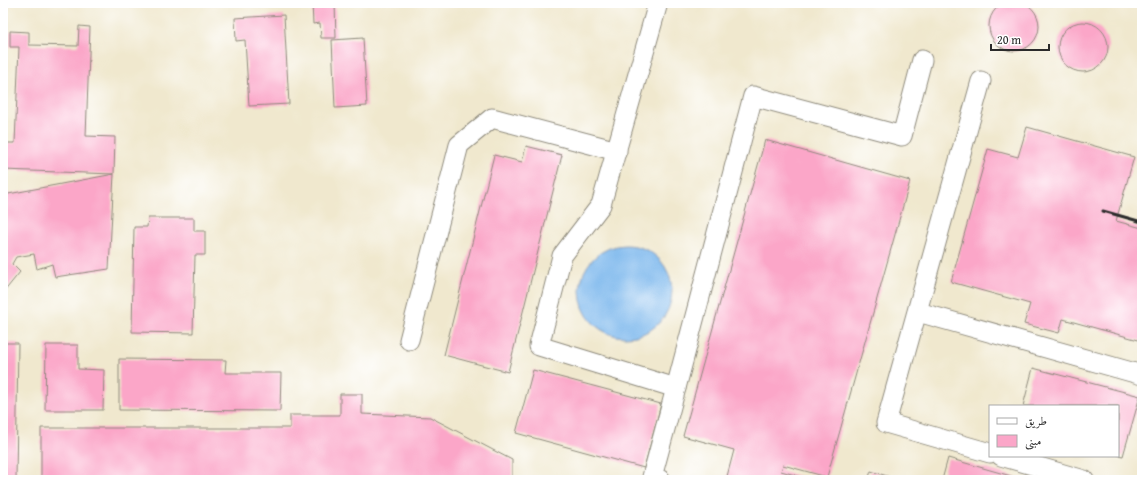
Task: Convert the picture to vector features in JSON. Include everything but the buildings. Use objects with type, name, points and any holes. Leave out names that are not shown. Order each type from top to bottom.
[{"type":"lane","points":[[658,3],[601,205],[562,256],[540,346],[676,388]]},
{"type":"lane","points":[[661,480],[652,477],[753,96],[902,136],[922,60]]},
{"type":"lane","points":[[981,81],[886,423],[989,453]]},
{"type":"lane","points":[[409,340],[459,145],[492,118],[617,151]]},
{"type":"lane","points":[[918,312],[1142,375]]},
{"type":"lane","points":[[1004,457],[1084,480]]},
{"type":"water","points":[[626,245],[644,249],[658,259],[668,273],[672,291],[668,309],[658,323],[644,333],[626,337],[608,333],[594,323],[584,309],[580,291],[584,273],[594,259],[608,249]]},
{"type":"railway","points":[[1103,211],[1142,222]]}]
